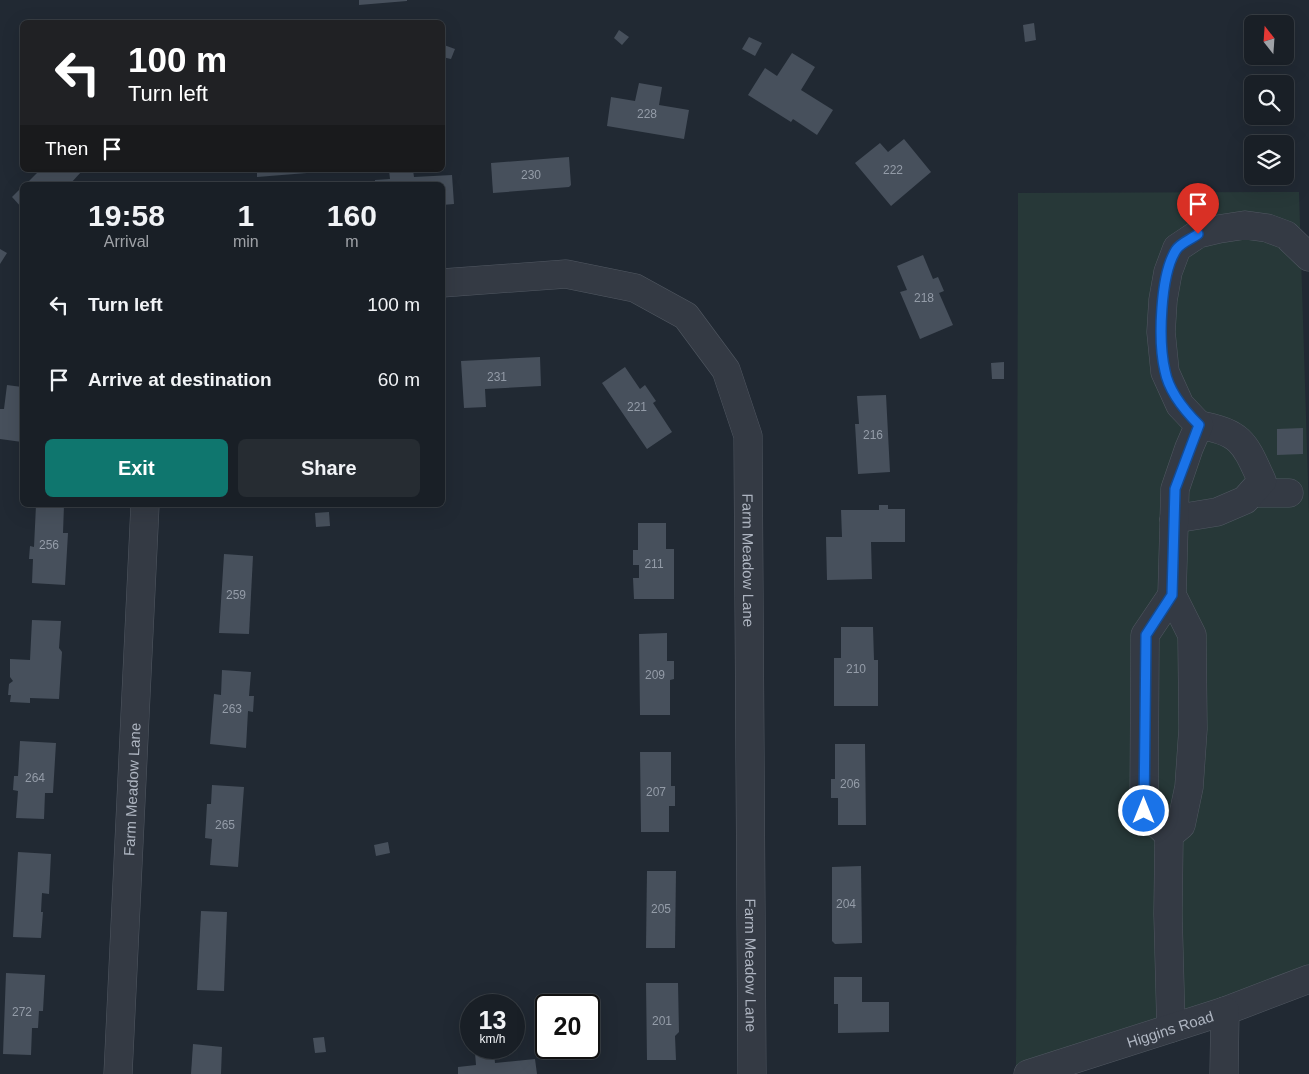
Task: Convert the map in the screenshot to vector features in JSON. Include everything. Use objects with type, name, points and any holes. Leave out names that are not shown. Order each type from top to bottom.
[{"type":"street","points":[[1174,518],[1217,512],[1246,500],[1262,482],[1252,459],[1239,439],[1221,429],[1199,425],[1180,405],[1165,372],[1161,332],[1163,300],[1168,272],[1177,248],[1198,234],[1245,226],[1267,228],[1286,235],[1309,257]]},
{"type":"street","name":"Farm Meadow Lane","points":[[445,283],[566,274],[635,288],[686,316],[726,370],[748,436],[752,1074]]},
{"type":"street","points":[[1168,835],[1181,825],[1189,787],[1194,729],[1192,635],[1172,595],[1175,489],[1199,425]]},
{"type":"street","points":[[1252,493],[1289,493]]},
{"type":"street","name":"Farm Meadow Lane","points":[[118,1074],[145,507]]},
{"type":"street","points":[[1171,1028],[1168,835],[1144,811],[1146,635],[1172,595]]},
{"type":"street","name":"Higgins Road","points":[[1028,1074],[1224,1011],[1309,979]]},
{"type":"street","points":[[1224,1011],[1224,1074]]},
{"type":"shaded area","points":[[1299,192],[1309,513],[1309,979],[1016,1074],[1018,193]]},
{"type":"building","points":[[359,0],[407,0],[407,1],[359,5]]},
{"type":"building","points":[[1034,23],[1036,40],[1025,42],[1023,25]]},
{"type":"building","points":[[619,30],[629,37],[622,45],[614,38]]},
{"type":"building","points":[[749,37],[762,43],[755,56],[742,49]]},
{"type":"building","points":[[445,45],[455,49],[451,59],[445,58]]},
{"type":"building","points":[[792,53],[815,67],[801,90],[833,110],[817,135],[793,119],[791,122],[748,95],[765,68],[777,76]]},
{"type":"building","points":[[639,83],[662,87],[659,105],[689,110],[684,139],[607,126],[611,97],[635,101]]},
{"type":"building","points":[[904,139],[931,172],[891,206],[855,163],[880,143],[888,152]]},
{"type":"building","points":[[569,157],[571,185],[569,187],[493,193],[491,163]]},
{"type":"building","points":[[38,172],[81,172],[72,182],[28,182]]},
{"type":"building","points":[[257,172],[320,172],[257,177]]},
{"type":"building","points":[[389,172],[413,172],[414,177],[452,175],[454,204],[445,205],[445,182],[375,182],[375,180],[390,179]]},
{"type":"building","points":[[20,189],[20,206],[12,197]]},
{"type":"building","points":[[0,249],[7,253],[0,264]]},
{"type":"building","points":[[923,255],[933,279],[938,277],[944,291],[939,293],[953,325],[920,339],[900,292],[907,290],[897,266]]},
{"type":"building","points":[[540,357],[541,386],[485,389],[486,407],[464,408],[461,361]]},
{"type":"building","points":[[1004,362],[1004,379],[992,379],[991,363]]},
{"type":"building","points":[[625,367],[640,389],[645,385],[656,401],[653,403],[672,432],[647,449],[602,383]]},
{"type":"building","points":[[7,385],[20,387],[20,442],[0,439],[0,409],[4,409]]},
{"type":"building","points":[[886,395],[890,472],[858,474],[855,424],[859,424],[857,396]]},
{"type":"building","points":[[1303,428],[1303,454],[1277,455],[1277,429]]},
{"type":"building","points":[[879,505],[888,505],[888,509],[905,509],[905,542],[871,542],[872,579],[827,580],[826,537],[842,537],[841,510],[879,510]]},
{"type":"building","points":[[36,507],[64,507],[63,533],[68,533],[65,585],[32,583],[33,559],[29,559],[30,546],[34,547]]},
{"type":"building","points":[[329,512],[330,526],[316,527],[315,513]]},
{"type":"building","points":[[638,523],[666,523],[666,549],[674,549],[674,599],[634,599],[633,578],[639,578],[639,565],[633,565],[633,550],[638,550]]},
{"type":"building","points":[[224,554],[253,556],[249,634],[219,633]]},
{"type":"building","points":[[32,620],[61,621],[59,648],[62,652],[59,699],[30,698],[30,703],[10,702],[11,695],[8,695],[9,684],[13,681],[10,677],[10,659],[30,660]]},
{"type":"building","points":[[841,627],[873,627],[874,660],[878,660],[878,706],[834,706],[834,658],[841,658]]},
{"type":"building","points":[[667,633],[667,661],[674,661],[674,679],[670,680],[670,715],[640,715],[639,634]]},
{"type":"building","points":[[222,670],[251,672],[249,696],[254,696],[253,712],[248,711],[246,748],[210,744],[214,694],[221,695]]},
{"type":"building","points":[[20,741],[56,743],[53,793],[45,793],[44,819],[16,818],[18,791],[13,790],[14,776],[18,776]]},
{"type":"building","points":[[835,744],[865,744],[866,825],[838,825],[838,798],[831,798],[831,779],[835,779]]},
{"type":"building","points":[[640,752],[671,752],[671,786],[675,786],[675,806],[669,806],[669,832],[641,832]]},
{"type":"building","points":[[212,785],[244,787],[238,867],[210,865],[212,839],[205,838],[207,804],[211,804]]},
{"type":"building","points":[[388,842],[390,853],[376,856],[374,845]]},
{"type":"building","points":[[18,852],[51,854],[49,894],[42,893],[41,938],[13,937]]},
{"type":"building","points":[[861,866],[862,943],[835,944],[832,941],[832,867]]},
{"type":"building","points":[[647,871],[676,871],[675,948],[646,948]]},
{"type":"building","points":[[201,911],[227,912],[224,991],[197,990]]},
{"type":"building","points":[[6,973],[45,975],[43,1011],[39,1011],[38,1028],[32,1028],[31,1055],[3,1054]]},
{"type":"building","points":[[834,977],[862,977],[862,1002],[889,1002],[889,1032],[838,1033],[838,1004],[834,1004]]},
{"type":"building","points":[[646,983],[678,983],[679,1032],[675,1036],[676,1060],[647,1060]]},
{"type":"building","points":[[324,1037],[326,1052],[315,1053],[313,1038]]},
{"type":"building","points":[[193,1044],[222,1047],[221,1074],[191,1074]]},
{"type":"building","points":[[476,1059],[495,1059],[495,1063],[535,1059],[537,1074],[458,1074],[458,1067],[476,1065]]},
{"type":"route","points":[[1144,811],[1146,635],[1172,595],[1175,489],[1199,425],[1180,405],[1165,372],[1161,332],[1163,300],[1168,272],[1177,248],[1198,234]]}]
